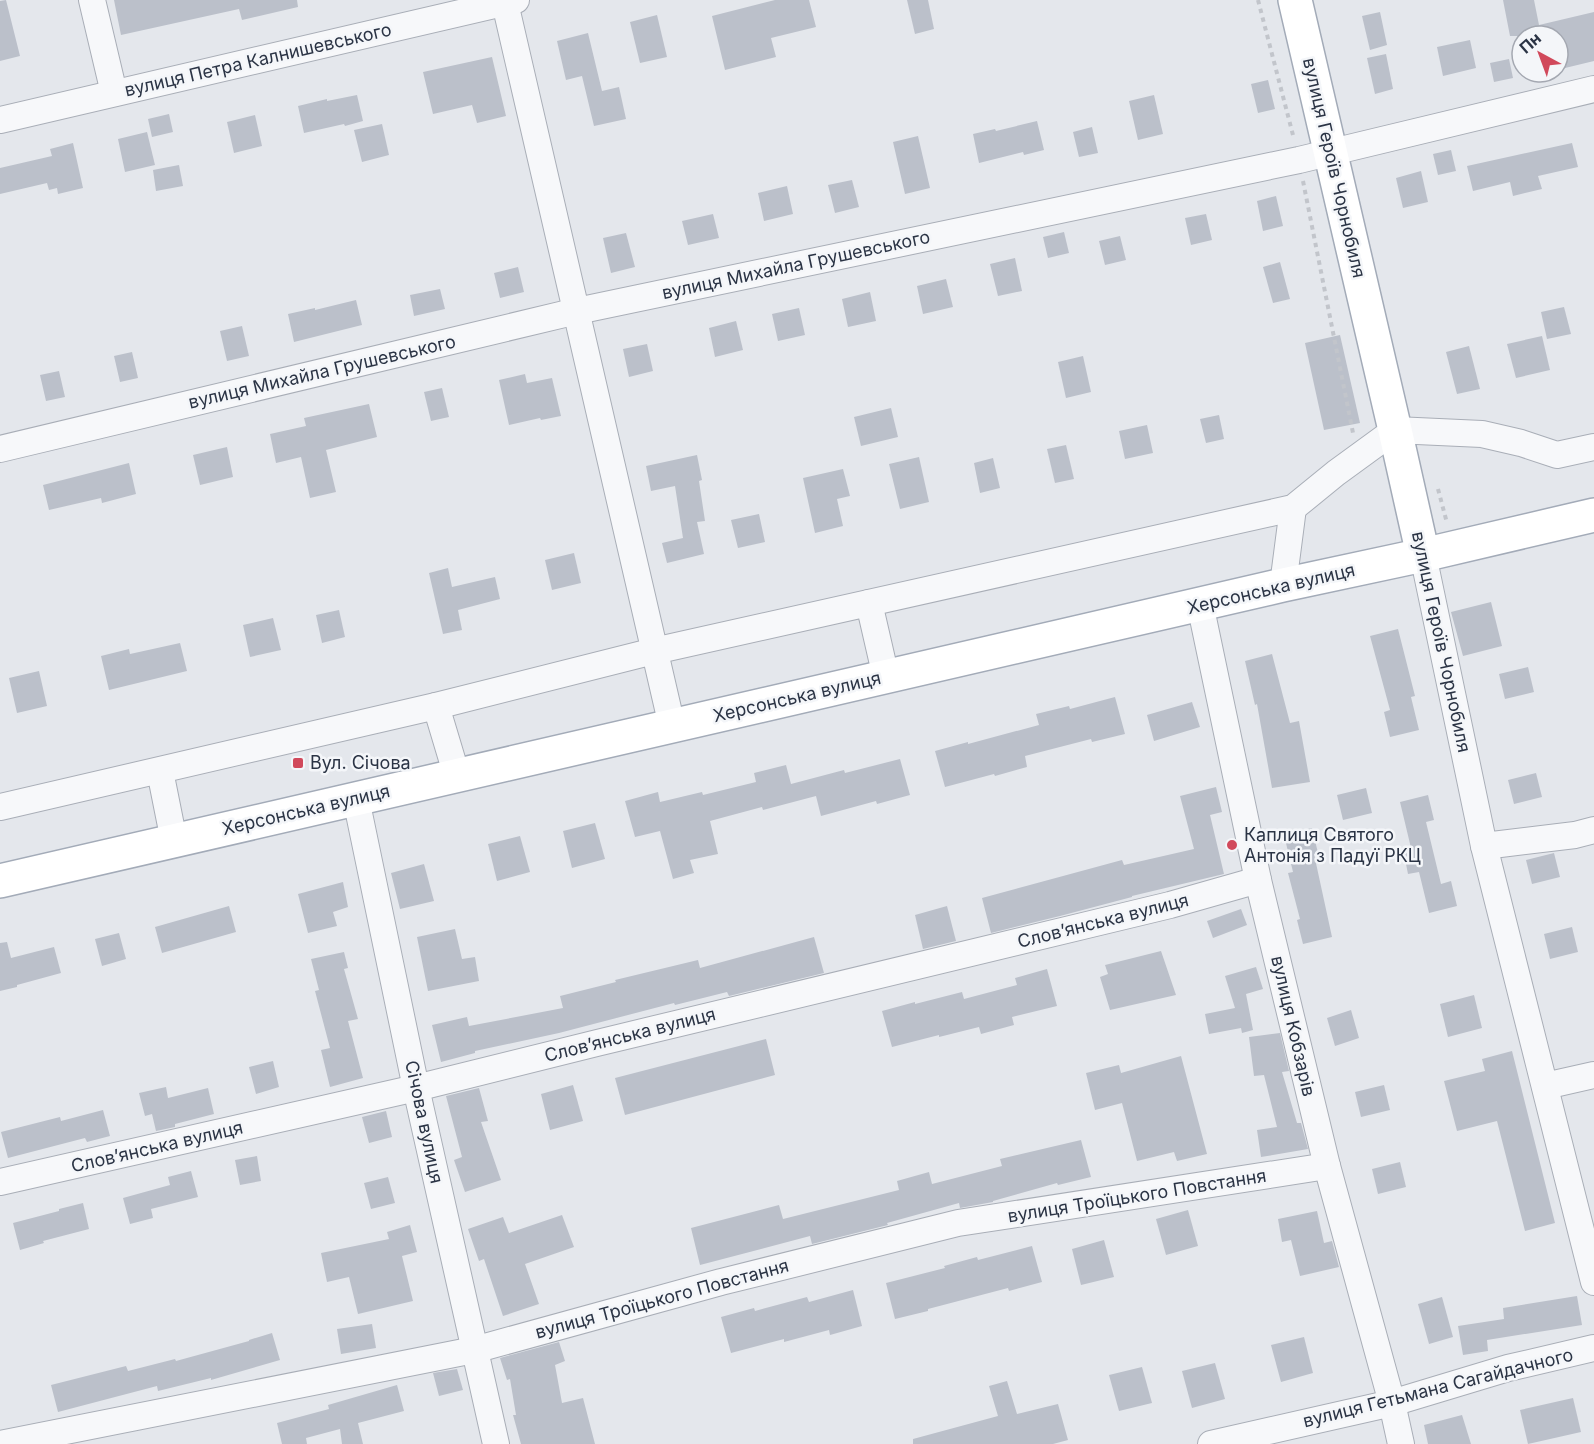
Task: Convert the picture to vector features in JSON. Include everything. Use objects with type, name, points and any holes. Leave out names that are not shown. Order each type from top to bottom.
[{"type":"main road","name":"вулиця Героїв Чорнобиля","points":[[1294,0],[1423,555]]},
{"type":"main road","name":"Херсонська вулиця","points":[[0,881],[1594,515]]},
{"type":"street","points":[[92,0],[114,93]]},
{"type":"street","points":[[510,1],[577,311],[672,726]]},
{"type":"street","name":"вулиця Петра Калнишевського","points":[[0,120],[448,8],[510,1]]},
{"type":"street","name":"вулиця Михайла Грушевського","points":[[0,449],[577,311],[1299,160],[1594,89]]},
{"type":"street","points":[[0,807],[436,706],[654,651],[1293,508],[1395,430],[1482,434],[1521,443],[1557,455],[1594,447]]},
{"type":"street","points":[[1283,585],[1293,508]]},
{"type":"street","name":"вулиця Героїв Чорнобиля","points":[[1423,555],[1484,846],[1594,1282]]},
{"type":"street","points":[[869,603],[886,677]]},
{"type":"street","name":"вулиця Кобзарів","points":[[1200,604],[1258,880],[1327,1167],[1392,1403],[1401,1444]]},
{"type":"street","points":[[436,706],[457,776]]},
{"type":"street","points":[[160,771],[174,841]]},
{"type":"street","name":"Січова вулиця","points":[[356,799],[416,1088],[496,1444]]},
{"type":"street","points":[[1484,846],[1575,835],[1594,830]]},
{"type":"street","name":"Словʼянська вулиця","points":[[0,1182],[416,1088],[1159,908],[1258,880]]},
{"type":"street","points":[[1545,1086],[1594,1075]]},
{"type":"street","name":"вулиця Троїцького Повстання","points":[[0,1444],[474,1350],[721,1282],[958,1223],[1327,1167]]},
{"type":"street","name":"вулиця Гетьмана Сагайдачного","points":[[1211,1444],[1392,1403],[1508,1368],[1594,1348]]},
{"type":"path","points":[[1258,0],[1299,160],[1358,458]]},
{"type":"building","points":[[6,0],[20,56],[0,61],[0,1]]},
{"type":"building","points":[[114,0],[297,0],[298,7],[242,20],[239,9],[121,35]]},
{"type":"building","points":[[775,0],[809,0],[816,27],[771,38],[776,57],[725,70],[712,16]]},
{"type":"building","points":[[907,0],[928,0],[934,29],[915,34]]},
{"type":"building","points":[[1503,0],[1534,0],[1539,24],[1510,24],[1510,36]]},
{"type":"building","points":[[1380,12],[1387,45],[1370,50],[1362,16]]},
{"type":"building","points":[[1594,12],[1594,61],[1570,67],[1570,24],[1543,24]]},
{"type":"building","points":[[657,15],[667,57],[640,63],[630,22]]},
{"type":"building","points":[[588,33],[602,91],[619,87],[626,119],[594,126],[582,76],[566,80],[557,41]]},
{"type":"building","points":[[1470,40],[1476,68],[1443,76],[1437,47]]},
{"type":"building","points":[[1386,54],[1393,89],[1375,94],[1367,58]]},
{"type":"building","points":[[492,57],[506,116],[477,123],[472,105],[433,114],[423,72]]},
{"type":"building","points":[[1509,59],[1510,79],[1494,82],[1490,63]]},
{"type":"building","points":[[1268,80],[1275,109],[1258,113],[1251,84]]},
{"type":"building","points":[[357,95],[363,121],[304,133],[298,106]]},
{"type":"building","points":[[1154,95],[1163,134],[1138,140],[1129,101]]},
{"type":"building","points":[[169,114],[173,132],[152,137],[148,119]]},
{"type":"building","points":[[255,115],[262,146],[234,153],[227,122]]},
{"type":"building","points":[[1037,121],[1044,150],[1024,155],[1023,152],[979,163],[973,134]]},
{"type":"building","points":[[382,124],[389,155],[362,162],[354,130]]},
{"type":"building","points":[[1092,127],[1098,153],[1079,157],[1073,132]]},
{"type":"building","points":[[147,132],[155,165],[125,172],[118,139]]},
{"type":"building","points":[[918,136],[930,188],[905,194],[893,142]]},
{"type":"building","points":[[73,143],[83,188],[58,194],[57,188],[49,190],[47,183],[0,194],[0,168],[52,156],[50,149]]},
{"type":"building","points":[[1572,143],[1578,167],[1538,176],[1542,189],[1513,196],[1510,182],[1473,191],[1467,166]]},
{"type":"building","points":[[1451,150],[1456,171],[1438,175],[1433,154]]},
{"type":"building","points":[[179,165],[183,186],[156,191],[153,170]]},
{"type":"building","points":[[1421,171],[1428,202],[1403,208],[1396,178]]},
{"type":"building","points":[[852,180],[859,207],[835,213],[828,185]]},
{"type":"building","points":[[787,186],[793,214],[764,221],[758,193]]},
{"type":"building","points":[[1276,196],[1283,226],[1263,231],[1257,201]]},
{"type":"building","points":[[713,214],[719,238],[688,245],[682,221]]},
{"type":"building","points":[[1206,214],[1212,240],[1191,245],[1185,218]]},
{"type":"building","points":[[1064,232],[1069,253],[1048,258],[1043,237]]},
{"type":"building","points":[[626,233],[635,267],[611,273],[603,238]]},
{"type":"building","points":[[1120,236],[1126,260],[1105,265],[1099,241]]},
{"type":"building","points":[[1015,258],[1022,291],[998,296],[990,264]]},
{"type":"building","points":[[1280,262],[1290,299],[1273,303],[1263,267]]},
{"type":"building","points":[[518,267],[524,292],[500,298],[494,273]]},
{"type":"building","points":[[946,279],[953,307],[923,314],[917,286]]},
{"type":"building","points":[[440,289],[445,309],[414,316],[410,295]]},
{"type":"building","points":[[870,292],[876,321],[848,327],[842,299]]},
{"type":"building","points":[[356,300],[362,325],[294,342],[288,314]]},
{"type":"building","points":[[1564,307],[1571,334],[1547,339],[1541,312]]},
{"type":"building","points":[[799,308],[805,335],[778,341],[772,314]]},
{"type":"building","points":[[736,321],[743,350],[715,357],[709,328]]},
{"type":"building","points":[[242,326],[249,356],[227,361],[220,331]]},
{"type":"building","points":[[1340,335],[1360,423],[1324,430],[1305,343]]},
{"type":"building","points":[[1542,336],[1550,370],[1516,378],[1507,344]]},
{"type":"building","points":[[647,344],[653,371],[629,377],[623,349]]},
{"type":"building","points":[[1469,346],[1480,389],[1457,394],[1446,352]]},
{"type":"building","points":[[132,352],[138,378],[120,382],[114,356]]},
{"type":"building","points":[[1083,356],[1091,392],[1066,398],[1058,362]]},
{"type":"building","points":[[59,371],[65,397],[46,401],[40,375]]},
{"type":"building","points":[[525,374],[527,383],[552,378],[561,416],[509,425],[499,380]]},
{"type":"building","points":[[442,388],[449,417],[431,421],[424,392]]},
{"type":"building","points":[[369,404],[377,437],[326,450],[336,492],[310,498],[301,457],[276,463],[270,434],[306,426],[304,418]]},
{"type":"building","points":[[891,408],[898,437],[861,446],[854,417]]},
{"type":"building","points":[[1219,415],[1224,439],[1206,443],[1200,419]]},
{"type":"building","points":[[1147,425],[1153,453],[1125,459],[1119,431]]},
{"type":"building","points":[[1066,445],[1074,479],[1055,483],[1047,449]]},
{"type":"building","points":[[227,447],[233,477],[200,485],[193,455]]},
{"type":"building","points":[[697,455],[702,480],[699,481],[705,521],[697,522],[704,554],[667,563],[662,543],[683,538],[675,486],[651,491],[646,466]]},
{"type":"building","points":[[919,457],[929,502],[900,509],[889,464]]},
{"type":"building","points":[[993,458],[1000,488],[980,493],[974,463]]},
{"type":"building","points":[[129,463],[136,494],[102,503],[101,498],[49,510],[43,485]]},
{"type":"building","points":[[843,469],[850,496],[837,499],[843,526],[815,533],[803,478]]},
{"type":"building","points":[[759,514],[765,542],[738,548],[731,520]]},
{"type":"building","points":[[574,553],[581,583],[552,590],[545,560]]},
{"type":"building","points":[[448,568],[452,587],[495,577],[500,599],[458,610],[462,630],[443,634],[429,573]]},
{"type":"building","points":[[1491,602],[1502,646],[1463,656],[1451,612]]},
{"type":"building","points":[[339,610],[345,637],[322,643],[316,615]]},
{"type":"building","points":[[273,618],[281,650],[250,657],[243,625]]},
{"type":"building","points":[[1398,629],[1415,696],[1411,697],[1419,730],[1390,737],[1384,712],[1390,710],[1370,636]]},
{"type":"building","points":[[180,643],[187,671],[109,690],[101,656],[129,649],[130,654]]},
{"type":"building","points":[[1272,654],[1290,723],[1299,721],[1310,782],[1272,788],[1257,704],[1255,705],[1245,661]]},
{"type":"building","points":[[1528,667],[1534,692],[1505,699],[1499,674]]},
{"type":"building","points":[[39,671],[47,706],[17,713],[9,678]]},
{"type":"building","points":[[1115,697],[1125,734],[1092,742],[1091,739],[1025,756],[1027,767],[945,787],[935,751],[1039,725],[1036,714],[1069,706],[1070,709]]},
{"type":"building","points":[[1192,702],[1200,727],[1154,741],[1147,715]]},
{"type":"building","points":[[900,759],[910,795],[877,804],[876,801],[821,816],[816,796],[710,821],[718,854],[690,860],[694,873],[673,879],[660,831],[635,837],[625,801],[658,792],[660,802],[702,792],[703,795],[756,782],[754,773],[786,765],[791,784]]},
{"type":"building","points":[[1536,773],[1542,797],[1514,804],[1508,780]]},
{"type":"building","points":[[1216,787],[1222,812],[1210,815],[1224,874],[991,933],[982,898],[1122,860],[1124,865],[1194,849],[1180,796]]},
{"type":"building","points":[[1366,788],[1372,813],[1343,820],[1337,795]]},
{"type":"building","points":[[1428,795],[1434,820],[1426,822],[1441,884],[1451,881],[1457,906],[1429,913],[1419,872],[1408,874],[1403,849],[1411,848],[1400,802]]},
{"type":"building","points":[[595,823],[605,859],[572,868],[563,831]]},
{"type":"building","points":[[1312,828],[1318,853],[1314,854],[1332,937],[1303,944],[1297,920],[1300,919],[1288,873],[1293,872],[1284,835]]},
{"type":"building","points":[[520,836],[530,872],[497,881],[488,844]]},
{"type":"building","points":[[1554,853],[1560,877],[1532,884],[1526,860]]},
{"type":"building","points":[[424,864],[434,901],[400,909],[391,873]]},
{"type":"building","points":[[343,882],[348,907],[333,912],[337,926],[308,933],[298,894]]},
{"type":"building","points":[[229,906],[236,932],[162,953],[155,927]]},
{"type":"building","points":[[947,906],[956,941],[923,949],[915,915]]},
{"type":"building","points":[[1241,909],[1247,925],[1213,938],[1207,921]]},
{"type":"building","points":[[1572,927],[1578,952],[1550,959],[1544,934]]},
{"type":"building","points":[[455,929],[462,959],[475,957],[479,981],[428,991],[417,937]]},
{"type":"building","points":[[119,933],[126,959],[102,966],[95,939]]},
{"type":"building","points":[[814,937],[824,973],[729,996],[727,992],[675,1005],[674,1003],[559,1033],[475,1051],[475,1053],[441,1062],[432,1025],[467,1017],[469,1026],[563,1008],[560,996],[616,982],[615,980],[698,960],[700,968]]},
{"type":"building","points":[[7,942],[11,958],[54,947],[61,973],[0,991],[0,943]]},
{"type":"building","points":[[1161,951],[1176,995],[1110,1010],[1100,977],[1108,974],[1105,965]]},
{"type":"building","points":[[344,952],[348,968],[344,969],[358,1019],[348,1021],[363,1078],[330,1087],[321,1050],[330,1048],[315,991],[319,990],[311,959]]},
{"type":"building","points":[[1256,967],[1263,989],[1246,994],[1253,1030],[1242,1033],[1241,1028],[1209,1034],[1205,1014],[1235,1008],[1225,976]]},
{"type":"building","points":[[1047,969],[1057,1006],[1012,1017],[1014,1025],[981,1034],[979,1027],[892,1047],[882,1011],[962,992],[964,999],[1017,985],[1015,978]]},
{"type":"building","points":[[1474,995],[1482,1028],[1448,1037],[1440,1004]]},
{"type":"building","points":[[1351,1010],[1359,1038],[1335,1046],[1327,1018]]},
{"type":"building","points":[[1280,1033],[1289,1071],[1282,1072],[1297,1123],[1301,1123],[1308,1149],[1261,1157],[1257,1130],[1277,1127],[1264,1075],[1254,1076],[1249,1037]]},
{"type":"building","points":[[766,1039],[775,1075],[625,1115],[615,1078]]},
{"type":"building","points":[[1512,1051],[1555,1223],[1525,1231],[1497,1121],[1457,1131],[1444,1081],[1485,1071],[1482,1059]]},
{"type":"building","points":[[1181,1056],[1207,1154],[1177,1161],[1174,1152],[1137,1161],[1122,1103],[1095,1110],[1086,1073],[1119,1065],[1121,1073]]},
{"type":"building","points":[[273,1061],[279,1087],[256,1094],[249,1067]]},
{"type":"building","points":[[573,1085],[583,1121],[550,1130],[541,1094]]},
{"type":"building","points":[[1384,1085],[1390,1110],[1361,1117],[1355,1092]]},
{"type":"building","points":[[166,1087],[168,1098],[208,1088],[214,1114],[156,1131],[152,1114],[145,1116],[139,1093]]},
{"type":"building","points":[[479,1088],[488,1121],[481,1122],[501,1180],[465,1192],[454,1160],[462,1157],[446,1096]]},
{"type":"building","points":[[103,1110],[110,1136],[87,1142],[85,1138],[8,1158],[1,1132],[60,1117],[61,1121]]},
{"type":"building","points":[[386,1111],[392,1137],[369,1143],[362,1117]]},
{"type":"building","points":[[1081,1140],[1091,1177],[1058,1185],[1057,1183],[993,1202],[960,1208],[959,1203],[887,1223],[888,1225],[812,1244],[810,1236],[700,1265],[691,1228],[779,1205],[783,1219],[899,1190],[897,1181],[929,1172],[932,1184],[1002,1166],[1000,1159]]},
{"type":"building","points":[[257,1156],[261,1181],[240,1185],[235,1160]]},
{"type":"building","points":[[1400,1162],[1406,1187],[1378,1194],[1372,1169]]},
{"type":"building","points":[[191,1171],[198,1197],[151,1209],[153,1218],[130,1224],[123,1198],[170,1185],[168,1177]]},
{"type":"building","points":[[388,1177],[395,1203],[371,1209],[364,1183]]},
{"type":"building","points":[[83,1203],[89,1229],[43,1241],[44,1243],[20,1250],[13,1223]]},
{"type":"building","points":[[1188,1210],[1198,1246],[1166,1255],[1156,1219]]},
{"type":"building","points":[[1317,1211],[1324,1243],[1332,1241],[1339,1267],[1300,1276],[1291,1240],[1282,1242],[1278,1219]]},
{"type":"building","points":[[562,1215],[574,1247],[525,1264],[539,1304],[503,1316],[484,1259],[479,1261],[468,1229],[503,1217],[509,1233]]},
{"type":"building","points":[[410,1225],[417,1252],[402,1256],[413,1301],[358,1314],[349,1277],[327,1282],[321,1253],[389,1239],[387,1232]]},
{"type":"building","points":[[1104,1240],[1114,1277],[1081,1285],[1072,1249]]},
{"type":"building","points":[[1032,1246],[1042,1282],[1009,1291],[1008,1288],[895,1319],[886,1283],[977,1257],[978,1260]]},
{"type":"building","points":[[853,1290],[862,1326],[830,1335],[829,1330],[784,1342],[784,1339],[731,1353],[721,1317],[754,1308],[755,1311],[807,1297],[809,1302]]},
{"type":"building","points":[[1577,1296],[1582,1325],[1487,1340],[1488,1351],[1463,1355],[1458,1326],[1504,1319],[1503,1308]]},
{"type":"building","points":[[1442,1297],[1453,1337],[1429,1344],[1418,1304]]},
{"type":"building","points":[[372,1324],[376,1348],[341,1354],[337,1329]]},
{"type":"building","points":[[272,1333],[280,1360],[211,1380],[211,1378],[158,1391],[157,1386],[58,1412],[51,1385],[126,1366],[128,1371],[175,1359],[176,1361]]},
{"type":"building","points":[[1304,1337],[1313,1373],[1281,1382],[1271,1345]]},
{"type":"building","points":[[559,1342],[565,1361],[555,1365],[562,1403],[583,1398],[595,1444],[521,1444],[513,1415],[516,1415],[510,1379],[507,1380],[500,1358]]},
{"type":"building","points":[[1215,1363],[1225,1399],[1192,1408],[1182,1371]]},
{"type":"building","points":[[1142,1367],[1152,1403],[1119,1411],[1109,1375]]},
{"type":"building","points":[[457,1369],[463,1390],[439,1396],[433,1373]]},
{"type":"building","points":[[1007,1381],[1017,1414],[1058,1404],[1068,1440],[1053,1444],[913,1444],[913,1439],[998,1416],[989,1386]]},
{"type":"building","points":[[397,1385],[404,1411],[358,1423],[363,1444],[342,1444],[340,1429],[306,1438],[307,1444],[282,1444],[277,1423],[329,1409],[328,1405]]},
{"type":"building","points":[[1573,1398],[1581,1432],[1528,1444],[1520,1410]]},
{"type":"building","points":[[1462,1415],[1471,1444],[1428,1444],[1424,1425]]},
{"type":"place","name":"Вул. Січова","points":[[298,763]]},
{"type":"place","name":"Каплиця Святого Антонія з Падуї РКЦ","points":[[1232,845]]}]
